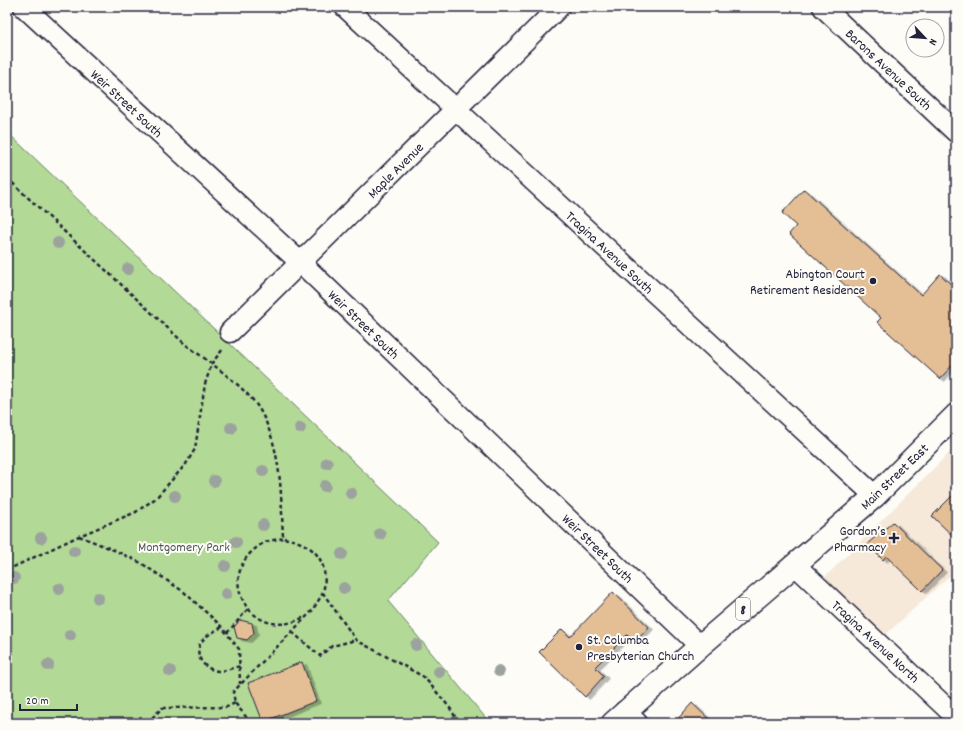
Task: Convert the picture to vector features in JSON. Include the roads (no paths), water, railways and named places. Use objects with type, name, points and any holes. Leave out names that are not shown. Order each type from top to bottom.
[{"type":"main road","name":"Main Street East","points":[[625,719],[700,646],[875,496],[954,420]]},
{"type":"street","name":"Weir Street South","points":[[24,7],[301,263],[700,646]]},
{"type":"street","name":"Tragina Avenue South","points":[[344,7],[875,496]]},
{"type":"street","name":"Maple Avenue","points":[[230,332],[559,7]]},
{"type":"street","name":"Barons Avenue South","points":[[823,7],[956,132]]},
{"type":"street","name":"Tragina Avenue North","points":[[795,565],[956,717]]},
{"type":"place","name":"Abington Court Retirement Residence","points":[[873,281]]},
{"type":"place","name":"Gordon’s Pharmacy","points":[[894,538]]},
{"type":"place","name":"St. Columba Presbyterian Church","points":[[579,647]]},
{"type":"park label","name":"Montgomery Park","points":[[184,546]]}]
